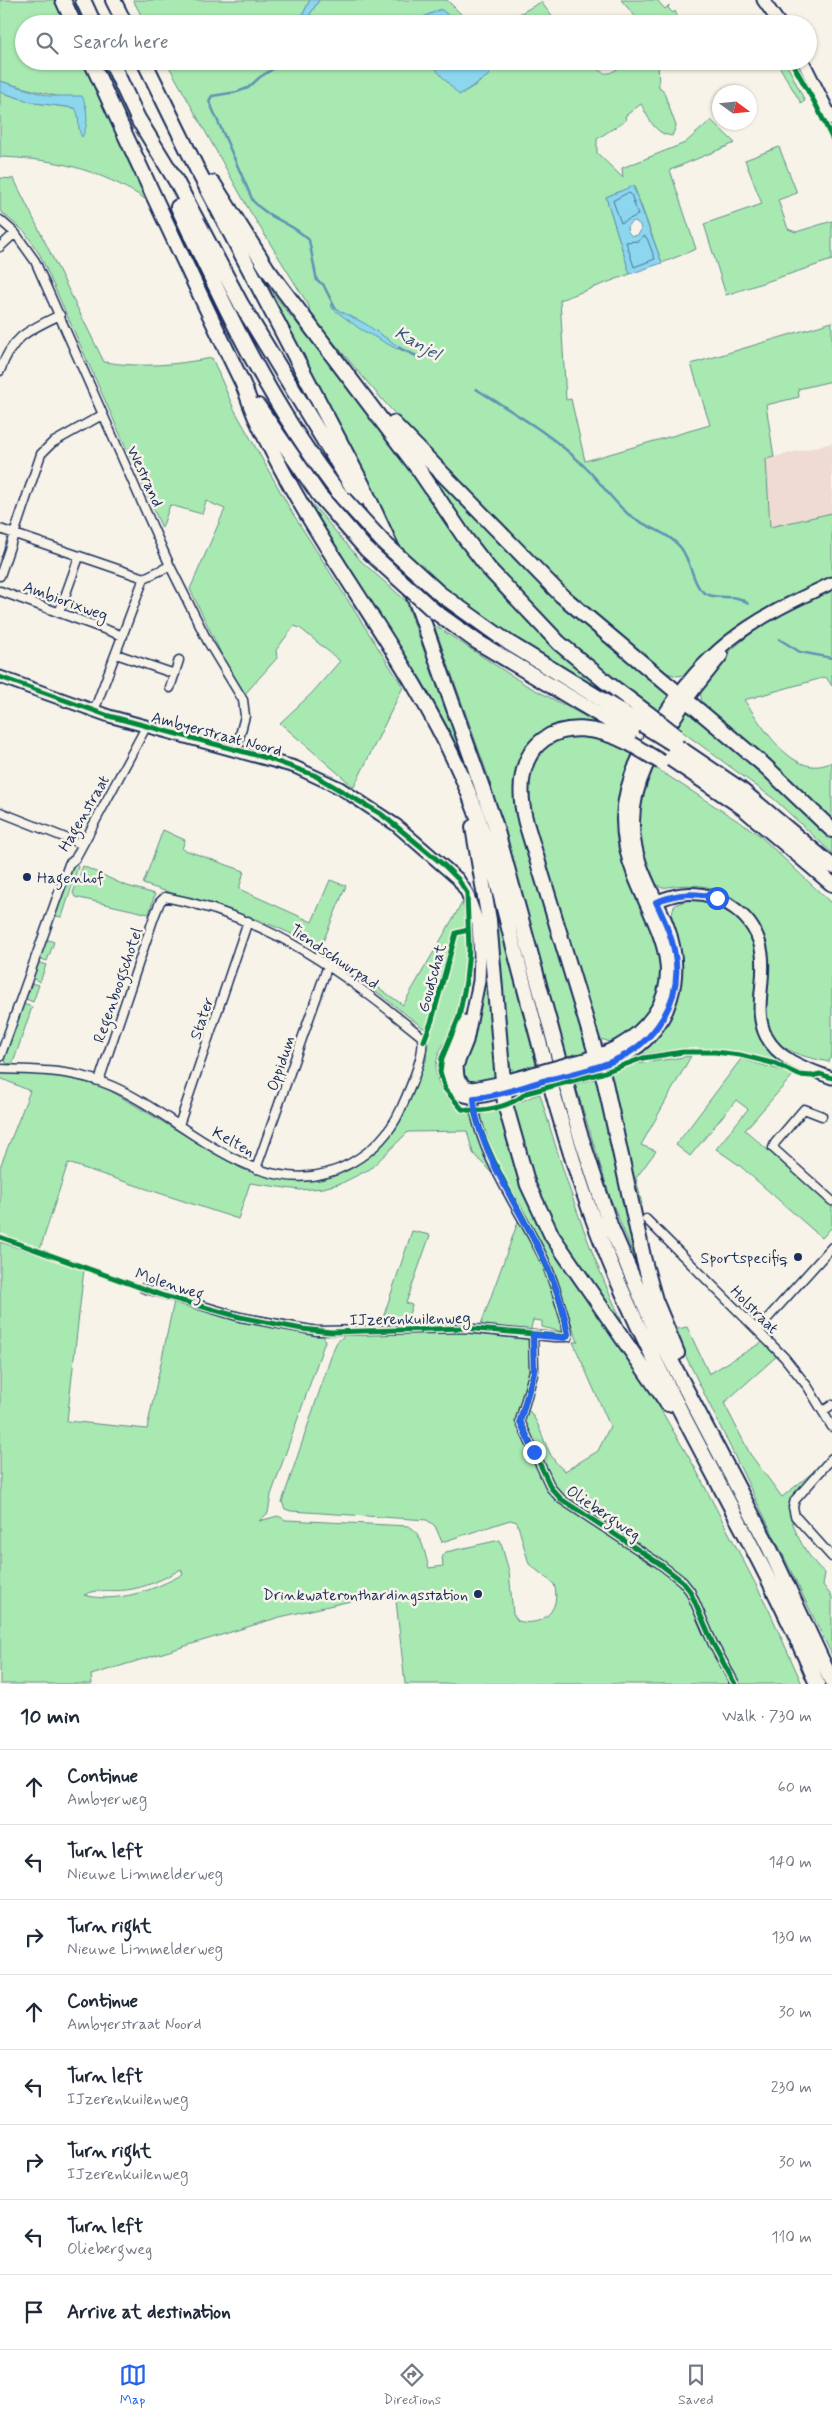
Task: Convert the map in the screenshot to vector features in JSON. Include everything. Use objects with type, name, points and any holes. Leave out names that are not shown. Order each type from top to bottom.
[{"type":"highway","points":[[63,0],[70,15]]},
{"type":"highway","points":[[83,0],[90,15]]},
{"type":"highway","points":[[113,0],[120,15]]},
{"type":"highway","points":[[96,70],[208,314],[244,384],[319,495],[366,549],[434,611],[476,641],[640,730],[669,749],[689,753],[740,790],[832,866]]},
{"type":"highway","points":[[115,70],[260,375],[294,431],[342,497],[383,542],[439,593],[509,643],[669,749],[722,800],[742,807],[832,884]]},
{"type":"highway","points":[[148,70],[196,170],[362,484],[416,600],[495,824],[579,1130],[602,1203],[639,1296],[781,1571],[832,1682]]},
{"type":"highway","points":[[149,70],[212,180],[268,270],[419,470],[465,538],[506,588],[559,643],[606,682],[640,730]]},
{"type":"highway","points":[[137,117],[176,181],[241,304],[350,483],[396,565],[422,618]]},
{"type":"highway","points":[[349,377],[562,595],[766,766],[832,830]]},
{"type":"highway","points":[[244,384],[255,416],[282,469],[305,510],[397,653],[428,706],[470,797],[495,873],[566,1136],[593,1219],[638,1327],[774,1586],[818,1684]]},
{"type":"highway","points":[[640,730],[610,734],[589,728],[563,730],[545,739],[533,751],[524,768],[521,787],[526,823],[598,1061],[634,1225],[655,1300],[725,1464]]},
{"type":"highway","points":[[470,797],[489,920],[503,1087],[520,1162],[538,1208],[552,1236],[708,1462]]},
{"type":"main road","points":[[503,1087],[598,1061],[624,1056],[648,1039],[659,1024],[673,996],[676,956],[670,933],[632,872],[625,846],[623,818],[630,776],[638,758],[683,696]]},
{"type":"street","points":[[763,0],[774,15]]},
{"type":"street","points":[[808,70],[832,119]]},
{"type":"street","name":"Westrand","points":[[0,220],[15,234],[35,261],[170,566],[208,642],[244,702],[245,716],[236,750]]},
{"type":"street","points":[[0,247],[15,234]]},
{"type":"street","points":[[0,371],[4,358],[14,342],[26,331],[60,315]]},
{"type":"street","points":[[0,576],[43,451],[102,415]]},
{"type":"street","points":[[0,529],[144,578],[170,566]]},
{"type":"street","points":[[59,613],[79,557]]},
{"type":"street","points":[[94,711],[144,578]]},
{"type":"street","points":[[683,696],[701,666],[724,644],[746,627],[832,583]]},
{"type":"street","name":"Ambiorixweg","points":[[0,591],[122,636]]},
{"type":"street","points":[[116,654],[175,674]]},
{"type":"street","points":[[170,688],[179,660]]},
{"type":"street","name":"Ambyerstraat Noord","points":[[0,677],[94,711],[146,727],[284,763],[314,775],[381,814],[454,875],[465,889],[478,923],[479,981],[466,1041],[456,1070],[461,1082],[473,1093]]},
{"type":"street","name":"Hagenstraat","points":[[0,1057],[70,864],[146,727]]},
{"type":"street","points":[[0,812],[81,844]]},
{"type":"street","points":[[652,904],[673,895],[700,894],[726,903],[745,918],[757,937],[762,954],[760,1010],[761,1022],[767,1038],[778,1052],[790,1061],[832,1078]]},
{"type":"street","name":"Tiendschuurpad","points":[[162,898],[168,898],[248,921],[278,935],[328,965],[387,1008],[422,1036],[424,1041]]},
{"type":"street","name":"Regenboogschotel","points":[[99,1081],[162,898]]},
{"type":"street","name":"Stater","points":[[179,1125],[248,921]]},
{"type":"street","name":"Oppidum","points":[[256,1169],[328,965]]},
{"type":"street","name":"Kelten","points":[[0,1069],[52,1070],[99,1081],[128,1094],[231,1158],[256,1169],[295,1176],[312,1176],[337,1170],[363,1156],[382,1139],[398,1116],[417,1069],[424,1041]]},
{"type":"street","points":[[473,1093],[503,1087]]},
{"type":"street","name":"IJzerenkuilenweg","points":[[337,1331],[465,1328],[565,1338],[568,1334],[556,1291],[542,1255],[501,1178],[485,1142],[474,1111],[473,1093]]},
{"type":"street","points":[[822,1116],[804,1109],[775,1143],[773,1148],[832,1201]]},
{"type":"street","name":"Holstraat","points":[[646,1219],[797,1372],[832,1427]]},
{"type":"street","points":[[757,1330],[832,1247]]},
{"type":"street","name":"Molenweg","points":[[143,1288],[240,1317],[310,1330],[337,1331]]},
{"type":"street","name":"Oliebergweg","points":[[533,1335],[534,1372],[520,1421],[553,1491],[561,1500],[654,1560],[682,1581],[690,1591],[713,1644],[735,1684]]},
{"type":"street","points":[[823,1411],[832,1404]]},
{"type":"street","points":[[832,1458],[795,1500],[793,1507],[795,1516],[832,1557]]},
{"type":"shaded area","points":[[832,443],[832,513],[770,528],[766,459]]},
{"type":"green space","points":[[0,0],[54,0],[61,15],[15,15],[15,70],[86,70],[148,202],[138,194],[119,184],[75,167],[32,159],[0,157],[0,92],[35,103],[75,108],[79,113],[78,119],[87,106],[0,81]]},
{"type":"green space","points":[[133,0],[310,0],[302,15],[141,15]]},
{"type":"green space","points":[[319,0],[447,0],[462,15],[448,15],[439,10],[428,15],[310,15]]},
{"type":"green space","points":[[621,0],[657,0],[665,9],[669,5],[668,8],[673,13],[675,11],[677,15],[634,15]]},
{"type":"green space","points":[[541,2],[551,15],[517,15]]},
{"type":"green space","points":[[171,70],[440,70],[459,95],[479,83],[486,70],[598,70],[610,73],[616,70],[658,70],[659,87],[663,90],[676,126],[672,136],[656,129],[641,104],[625,116],[626,120],[597,139],[597,153],[623,178],[622,168],[685,143],[711,120],[712,130],[721,130],[735,143],[670,170],[696,249],[662,263],[634,186],[606,197],[630,274],[560,300],[566,400],[571,399],[585,461],[710,425],[691,364],[832,322],[832,381],[798,389],[799,397],[766,405],[774,457],[766,459],[770,527],[832,513],[832,577],[776,602],[741,625],[684,675],[677,676],[667,673],[569,591],[477,503],[349,361],[309,312],[309,306],[248,208]]},
{"type":"green space","points":[[781,70],[790,70],[805,101],[801,103]]},
{"type":"green space","points":[[779,147],[797,193],[778,200],[788,229],[796,232],[832,221],[832,260],[726,295],[704,224],[762,204],[745,160]]},
{"type":"green space","points":[[0,178],[14,179],[104,362],[158,365],[212,358],[234,409],[293,514],[403,687],[354,787],[280,723],[312,693],[340,661],[300,628],[294,626],[276,650],[277,658],[244,695],[233,678],[190,589],[225,509],[206,501],[202,514],[170,505],[162,528],[40,255],[25,232],[0,211]]},
{"type":"green space","points":[[256,270],[288,313],[380,422],[467,545],[643,718],[506,633],[448,591],[402,553]]},
{"type":"green space","points":[[419,458],[671,696],[659,715],[580,653],[536,611],[483,549]]},
{"type":"green space","points":[[306,497],[361,561],[406,601],[462,756],[410,664]]},
{"type":"green space","points":[[832,591],[832,686],[826,677],[744,700],[770,736],[792,758],[804,764],[818,766],[832,762],[832,823],[702,704],[700,689],[723,657],[749,635],[777,615]]},
{"type":"green space","points":[[434,625],[526,685],[611,730],[565,727],[517,775],[515,793],[586,1038],[587,1054],[567,1059],[488,776]]},
{"type":"green space","points":[[689,708],[787,794],[832,837],[832,853],[774,799],[676,727]]},
{"type":"green space","points":[[586,735],[611,741],[634,754],[624,778],[661,967],[661,977],[656,997],[645,1017],[629,1033],[610,1042],[598,1038],[532,821],[529,797],[531,772],[541,751],[550,743],[562,738]]},
{"type":"green space","points":[[648,763],[758,834],[832,904],[832,1053],[829,1062],[792,1052],[774,1038],[769,1029],[765,1009],[768,966],[765,941],[759,927],[744,907],[724,893],[712,888],[688,885],[662,888],[651,880],[636,831]]},
{"type":"green space","points":[[163,830],[185,840],[182,849],[244,871],[239,889],[312,922],[330,880],[346,886],[320,949],[256,919],[143,884]]},
{"type":"green space","points":[[76,863],[78,867],[62,917],[56,916],[55,913],[73,865]]},
{"type":"green space","points":[[83,866],[124,885],[155,894],[149,914],[75,897],[73,893]]},
{"type":"green space","points":[[488,878],[537,1068],[514,1073],[509,1063],[504,1003],[497,972]]},
{"type":"green space","points":[[687,900],[703,900],[722,907],[742,922],[751,935],[756,949],[754,1008],[756,1023],[763,1040],[783,1064],[743,1053],[708,1049],[672,1050],[631,1056],[669,1001],[679,978],[681,962],[673,927],[672,911],[675,905]]},
{"type":"green space","points":[[462,903],[467,931],[466,965],[456,1014],[438,1056],[436,1074],[442,1089],[452,1103],[472,1115],[475,1130],[497,1179],[473,1153],[467,1131],[408,1132],[370,1169],[342,1183],[323,1188],[300,1190],[250,1183],[238,1219],[68,1163],[40,1249],[0,1234],[0,1167],[30,1091],[0,1078],[0,1073],[47,1073],[104,1087],[242,1169],[263,1175],[305,1178],[326,1175],[364,1160],[381,1147],[395,1130],[404,1114],[422,1062],[426,1062],[426,1030],[360,979],[362,976],[403,1005]]},
{"type":"green space","points":[[486,929],[497,1076],[486,1082],[474,1083],[466,1082],[460,1068]]},
{"type":"green space","points":[[46,939],[54,942],[47,961],[39,958]]},
{"type":"green space","points":[[37,962],[46,965],[40,982],[32,978]]},
{"type":"green space","points":[[30,983],[39,985],[33,1002],[24,998]]},
{"type":"green space","points":[[23,1004],[32,1007],[13,1063],[7,1064],[3,1058]]},
{"type":"green space","points":[[691,1056],[641,1145],[656,1151],[636,1178],[642,1205],[639,1206],[610,1076],[612,1073],[630,1065]]},
{"type":"green space","points":[[741,1059],[794,1074],[745,1130],[832,1207],[832,1227],[822,1238],[739,1165],[716,1149],[748,1109],[736,1100],[690,1156],[676,1145]]},
{"type":"green space","points":[[599,1078],[623,1196],[650,1295],[611,1200],[575,1084]]},
{"type":"green space","points":[[540,1094],[560,1160],[594,1257],[637,1351],[559,1237],[538,1197],[508,1107]]},
{"type":"green space","points":[[500,1109],[522,1185],[544,1234],[652,1395],[694,1466],[768,1608],[802,1684],[405,1684],[395,1591],[280,1617],[91,1675],[92,1684],[0,1684],[0,1242],[84,1269],[67,1421],[147,1429],[174,1301],[223,1317],[323,1334],[325,1341],[271,1495],[268,1513],[259,1521],[278,1516],[286,1520],[409,1526],[420,1539],[429,1568],[443,1566],[442,1555],[446,1552],[500,1540],[509,1571],[513,1614],[518,1621],[527,1622],[535,1622],[548,1615],[553,1609],[555,1601],[554,1584],[529,1564],[517,1522],[510,1520],[442,1542],[435,1526],[427,1520],[291,1511],[285,1509],[282,1502],[334,1348],[337,1342],[345,1335],[452,1332],[528,1338],[531,1340],[535,1368],[521,1403],[535,1419],[551,1455],[565,1471],[598,1451],[610,1426],[573,1342],[578,1342],[550,1264],[489,1145],[481,1118],[482,1114]],"holes":[[[181,1569],[183,1574],[148,1590],[122,1597],[109,1598],[84,1595],[99,1591],[126,1590],[148,1585]]]},
{"type":"green space","points":[[519,1219],[540,1260],[551,1288],[563,1332],[542,1327],[542,1321],[533,1320],[530,1332],[480,1327]]},
{"type":"green space","points":[[412,1231],[430,1235],[406,1303],[412,1305],[405,1327],[380,1327]]},
{"type":"green space","points":[[687,1327],[709,1374],[764,1341],[778,1355],[724,1403],[750,1454],[782,1497],[817,1469],[796,1492],[790,1509],[800,1540],[805,1550],[825,1573],[823,1585],[832,1597],[832,1655],[673,1330]]},
{"type":"water","points":[[310,0],[319,0],[310,15],[302,15]]},
{"type":"water","points":[[442,10],[448,15],[428,15]]},
{"type":"water","points":[[491,70],[488,76],[459,95],[437,71]]},
{"type":"water","points":[[0,81],[49,96],[82,96],[87,116],[86,127],[82,137],[75,108],[35,103],[0,92]]},
{"type":"water","points":[[633,186],[662,263],[630,274],[606,197]],"holes":[[[635,221],[640,225],[641,230],[638,235],[632,236],[628,232],[627,227],[630,223]]]},
{"type":"water","points":[[331,303],[338,310],[364,323],[401,348],[397,349],[360,329],[332,308]]},
{"type":"waterway","name":"Kanjel","points":[[271,70],[248,88],[237,92],[212,96],[209,101],[253,201],[267,213],[296,229],[309,240],[317,281],[323,284],[335,308]]},
{"type":"waterway","name":"Kanjel","points":[[399,348],[421,358]]},
{"type":"waterway","name":"Kanjel","points":[[476,389],[562,446],[587,469],[628,514],[675,542],[687,558],[700,589],[705,593],[717,597],[737,598],[748,604]]},
{"type":"waterway","name":"Kanjel","points":[[779,639],[800,652],[832,658]]},
{"type":"cycle path","points":[[796,70],[832,138]]},
{"type":"cycle path","points":[[0,677],[109,716],[267,758],[314,775],[381,814],[445,866],[458,879],[467,893],[469,950],[466,981],[459,1017],[442,1058],[440,1072],[445,1089],[462,1109],[487,1110],[496,1108],[513,1102],[526,1093],[602,1073],[643,1058],[683,1052],[715,1052],[740,1055],[776,1064],[799,1075],[812,1076],[820,1074],[832,1078]]},
{"type":"cycle path","name":"Goudschat","points":[[424,1041],[432,1020],[456,933],[468,930]]},
{"type":"cycle path","points":[[0,1237],[164,1296],[240,1317],[302,1329],[331,1332],[465,1328],[567,1337],[561,1305],[551,1277],[484,1139],[474,1111]]},
{"type":"cycle path","points":[[533,1335],[534,1371],[520,1421],[551,1488],[561,1499],[660,1564],[682,1581],[690,1591],[713,1644],[735,1684]]},
{"type":"place","name":"Hagenhof","points":[[27,877]]},
{"type":"place","name":"Sportspecifiq","points":[[798,1257]]},
{"type":"place","name":"Drinkwateronthardingsstation","points":[[478,1594]]},
{"type":"route","points":[[534,1452],[520,1421],[521,1413],[532,1385],[534,1372],[533,1335],[565,1338],[568,1337],[568,1334],[552,1278],[542,1255],[501,1178],[485,1142],[474,1111],[474,1098],[553,1079],[612,1062],[642,1044],[654,1032],[669,1007],[673,996],[676,975],[676,956],[672,940],[656,902],[673,895],[695,893],[717,898]]}]
